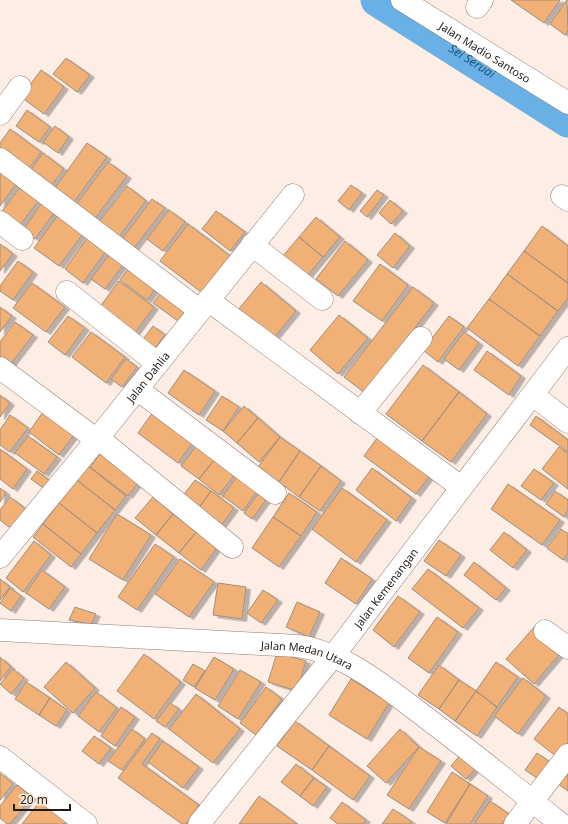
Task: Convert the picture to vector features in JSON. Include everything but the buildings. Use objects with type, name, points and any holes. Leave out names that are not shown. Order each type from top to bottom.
[{"type":"street","name":"Jalan Madio Santoso","points":[[402,0],[568,103]]},
{"type":"street","points":[[0,114],[20,87]]},
{"type":"street","points":[[0,159],[204,305],[360,413],[461,487]]},
{"type":"street","name":"Jalan Dahlia","points":[[0,557],[293,195]]},
{"type":"street","points":[[0,222],[22,239]]},
{"type":"street","points":[[252,245],[322,299]]},
{"type":"street","points":[[67,292],[157,363]]},
{"type":"street","points":[[360,413],[421,338]]},
{"type":"street","name":"Jalan Kemenangan","points":[[199,824],[334,655],[568,348]]},
{"type":"street","points":[[0,368],[97,439],[232,547]]},
{"type":"street","points":[[137,389],[275,493]]},
{"type":"street","points":[[533,395],[568,422]]},
{"type":"street","name":"Jalan Medan Utara","points":[[0,630],[298,646],[312,648],[334,655],[403,700],[561,824]]},
{"type":"street","points":[[545,631],[568,648]]},
{"type":"street","points":[[515,824],[568,754]]},
{"type":"street","points":[[0,757],[86,824]]},
{"type":"waterway","name":"Sei Seruai","points":[[377,0],[568,121]]}]
